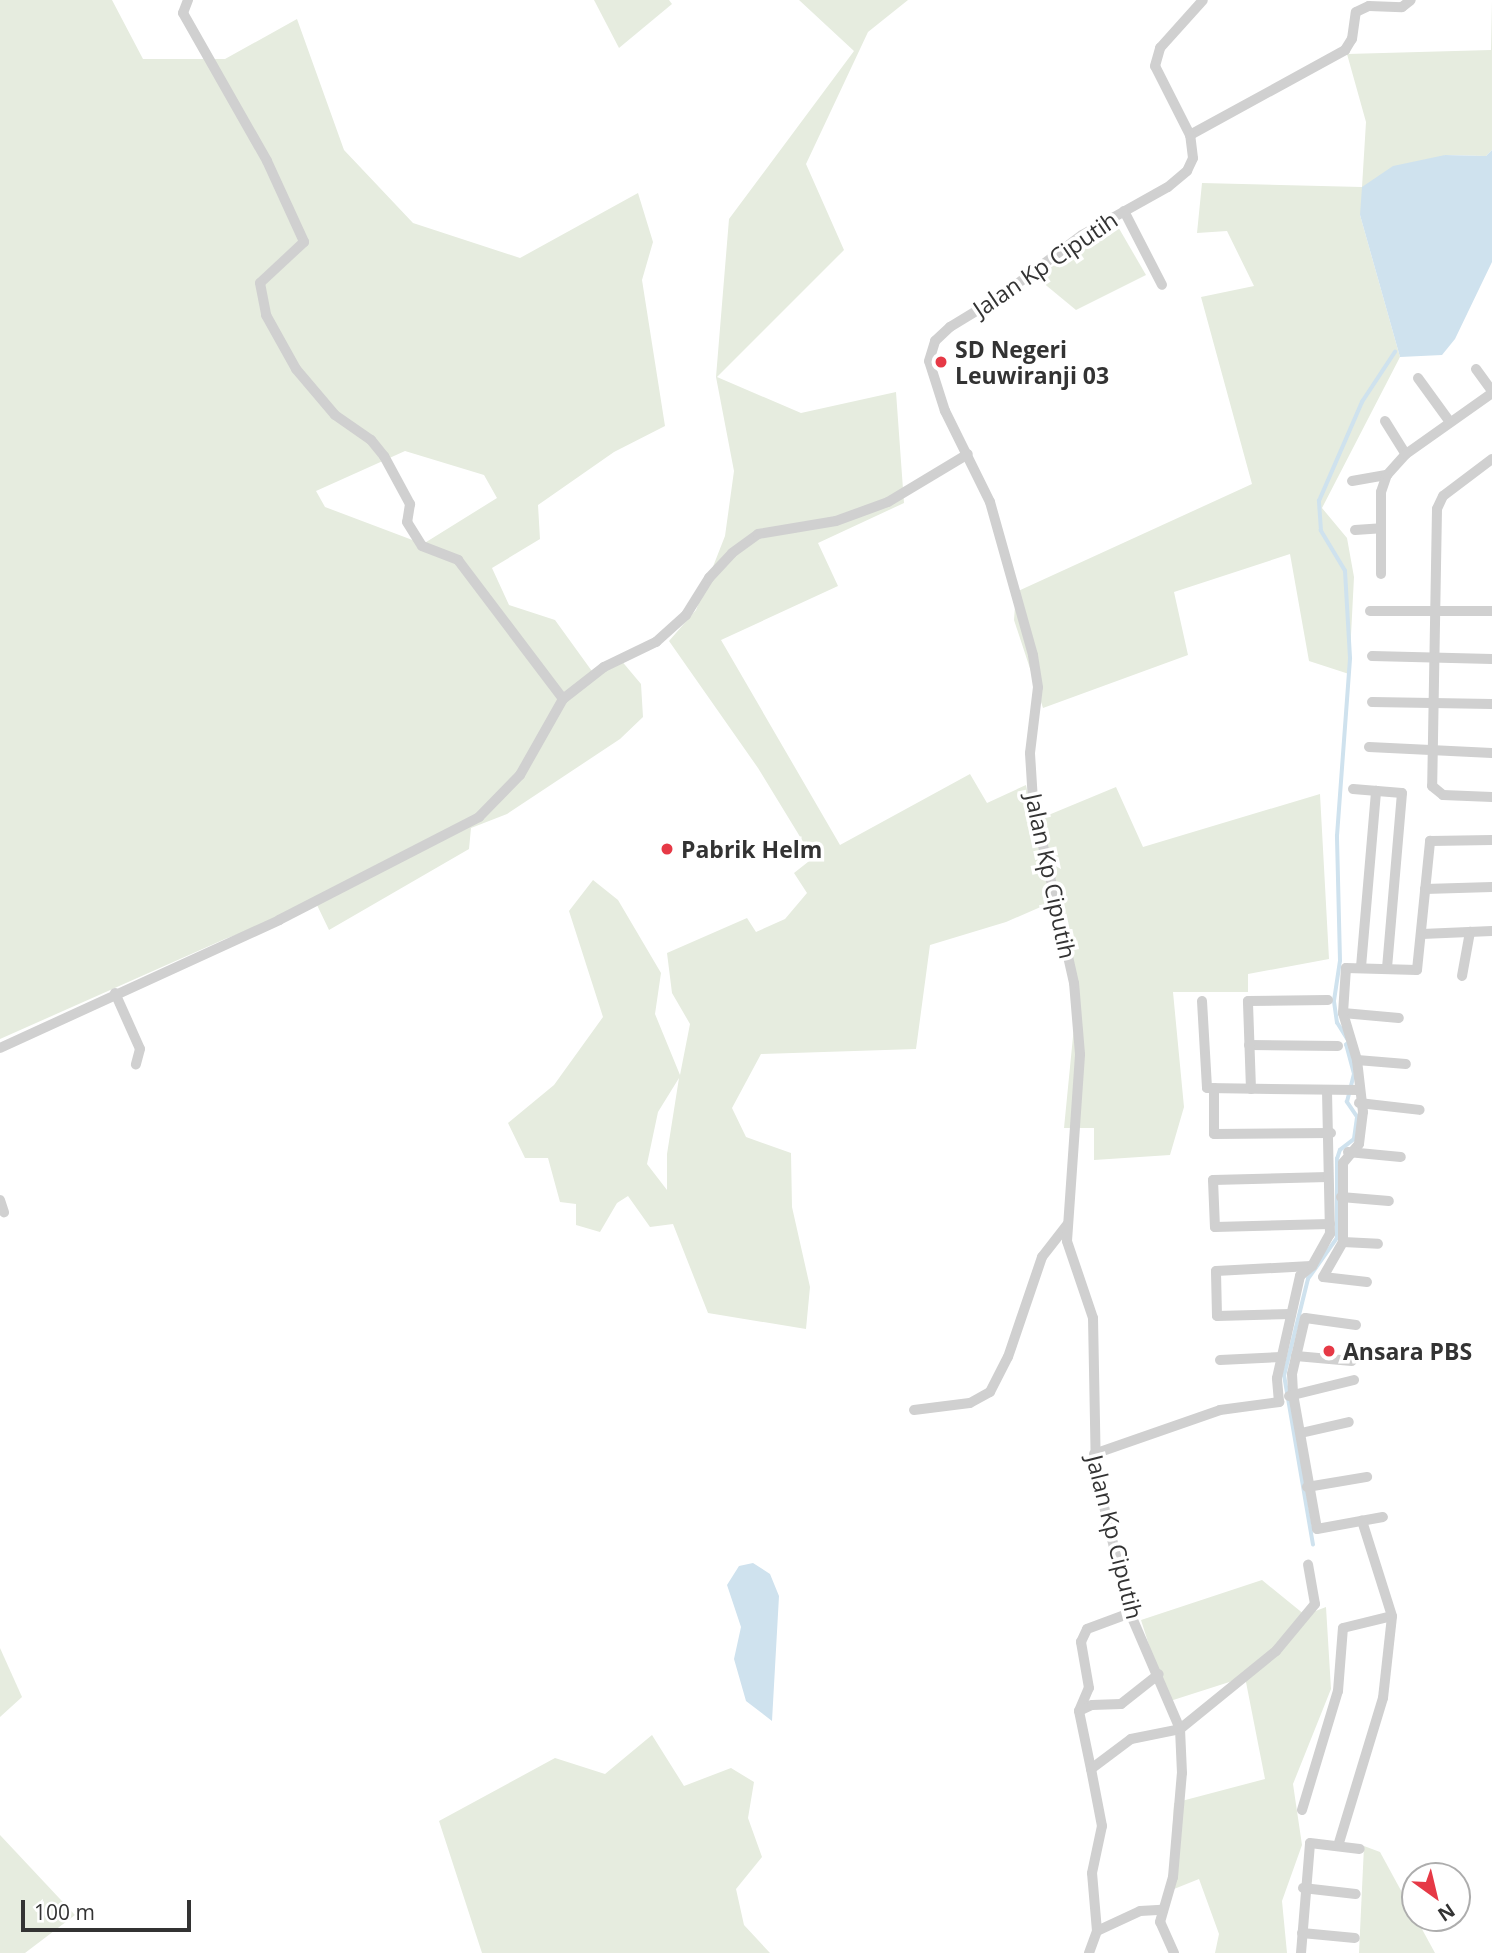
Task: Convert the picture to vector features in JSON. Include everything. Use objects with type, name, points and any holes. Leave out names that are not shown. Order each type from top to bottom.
[{"type":"street","points":[[188,0],[183,13],[267,161],[304,242],[298,253],[269,271],[260,283],[266,316],[296,369],[335,415],[371,440],[384,456],[410,504],[407,522],[422,546],[458,560],[564,699]]},
{"type":"street","points":[[1203,0],[1160,48],[1155,66],[1190,135],[1345,50],[1352,39],[1356,12],[1369,6],[1402,7],[1410,0]]},
{"type":"street","name":"Jalan Kp Ciputih","points":[[1162,1910],[1173,1877],[1182,1773],[1180,1729],[1160,1674],[1130,1613],[1094,1454],[1093,1318],[1067,1241],[1080,1054],[1074,983],[1033,801],[1030,753],[1038,687],[990,502],[933,377],[929,361],[935,341],[1082,235],[1187,171],[1193,158],[1190,135]]},
{"type":"street","points":[[1124,211],[1162,285]]},
{"type":"street","points":[[1381,574],[1381,528],[1387,475],[1406,454],[1492,392],[1476,369]]},
{"type":"street","points":[[1418,378],[1450,422]]},
{"type":"street","points":[[1385,421],[1406,454]]},
{"type":"street","points":[[0,1048],[302,909],[479,817],[520,775],[564,699],[604,667],[656,642],[686,615],[709,578],[732,553],[758,534],[836,521],[888,502],[968,454]]},
{"type":"street","points":[[1492,459],[1443,496],[1437,509],[1434,612],[1436,659],[1432,750],[1434,791],[1492,797]]},
{"type":"street","points":[[1352,481],[1387,475]]},
{"type":"street","points":[[1355,530],[1381,528]]},
{"type":"street","points":[[1370,611],[1492,611]]},
{"type":"street","points":[[1372,656],[1492,659]]},
{"type":"street","points":[[1372,702],[1492,704]]},
{"type":"street","points":[[1369,747],[1492,753]]},
{"type":"street","points":[[1353,789],[1402,793],[1387,968]]},
{"type":"street","points":[[1361,967],[1376,791]]},
{"type":"street","points":[[1367,1282],[1323,1277],[1343,1242],[1341,1197],[1348,1152],[1359,1144],[1363,1112],[1359,1103],[1357,1060],[1343,1013],[1346,968],[1417,970],[1430,841],[1492,840]]},
{"type":"street","points":[[1425,889],[1492,887]]},
{"type":"street","points":[[1422,934],[1492,931]]},
{"type":"street","points":[[1462,976],[1470,932]]},
{"type":"street","points":[[115,993],[141,1049],[136,1064]]},
{"type":"street","points":[[1251,1089],[1248,1001],[1328,1000]]},
{"type":"street","points":[[1202,1001],[1207,1088],[1358,1090]]},
{"type":"street","points":[[1343,1013],[1399,1018]]},
{"type":"street","points":[[1249,1045],[1338,1046]]},
{"type":"street","points":[[1357,1060],[1406,1064]]},
{"type":"street","points":[[1214,1088],[1214,1134],[1331,1133]]},
{"type":"street","points":[[1279,1402],[1277,1378],[1300,1276],[1312,1266],[1330,1234],[1328,1177],[1331,1133],[1327,1090]]},
{"type":"street","points":[[1359,1103],[1420,1110]]},
{"type":"street","points":[[1348,1152],[1401,1157]]},
{"type":"street","points":[[1328,1177],[1213,1180],[1215,1227],[1330,1224]]},
{"type":"street","points":[[1341,1197],[1389,1201]]},
{"type":"street","points":[[0,1200],[4,1212]]},
{"type":"street","points":[[914,1410],[970,1403],[990,1392],[1008,1357],[1042,1257],[1067,1225]]},
{"type":"street","points":[[1343,1242],[1378,1244]]},
{"type":"street","points":[[1291,1314],[1217,1316],[1216,1271],[1312,1266]]},
{"type":"street","points":[[1356,1325],[1305,1318],[1296,1356],[1293,1394],[1301,1433],[1307,1487],[1317,1530],[1383,1517]]},
{"type":"street","points":[[1296,1356],[1352,1361]]},
{"type":"street","points":[[1220,1360],[1281,1357]]},
{"type":"street","points":[[1094,1454],[1220,1410],[1279,1402],[1293,1394],[1354,1380]]},
{"type":"street","points":[[1301,1433],[1349,1422]]},
{"type":"street","points":[[1307,1487],[1367,1477]]},
{"type":"street","points":[[1338,1846],[1383,1698],[1392,1616],[1362,1521]]},
{"type":"street","points":[[1091,1769],[1098,1759],[1131,1739],[1180,1729],[1276,1651],[1315,1604],[1308,1565]]},
{"type":"street","points":[[1089,1953],[1097,1931],[1092,1873],[1102,1826],[1079,1712],[1089,1688],[1081,1642],[1087,1629],[1130,1613]]},
{"type":"street","points":[[1302,1810],[1338,1691],[1343,1628],[1392,1616]]},
{"type":"street","points":[[1079,1712],[1092,1705],[1121,1704],[1160,1674]]},
{"type":"street","points":[[1301,1953],[1303,1888],[1310,1843],[1360,1849]]},
{"type":"street","points":[[1303,1888],[1356,1894]]},
{"type":"street","points":[[1097,1931],[1140,1911],[1162,1910],[1162,1929],[1174,1953]]},
{"type":"street","points":[[1302,1933],[1355,1938]]},
{"type":"shaded area","points":[[0,0],[112,0],[143,59],[225,59],[297,19],[344,150],[413,223],[520,258],[638,193],[653,242],[642,280],[665,426],[614,452],[538,505],[540,539],[492,568],[509,605],[555,620],[594,674],[620,659],[641,684],[643,717],[620,739],[507,814],[471,828],[469,849],[329,930],[317,905],[225,939],[0,1039]],"holes":[[[405,451],[484,475],[497,498],[423,544],[325,507],[316,491]]]},
{"type":"shaded area","points":[[594,0],[669,0],[672,4],[619,48]]},
{"type":"shaded area","points":[[799,0],[908,0],[868,32],[806,164],[844,250],[717,377],[801,413],[896,392],[904,503],[818,543],[838,586],[721,640],[840,845],[970,774],[987,803],[1026,785],[1034,821],[1116,787],[1143,847],[1320,794],[1329,959],[1248,974],[1248,992],[1173,992],[1184,1107],[1170,1155],[1094,1160],[1094,1128],[1064,1128],[1076,1006],[1052,902],[1006,922],[930,945],[916,1049],[761,1054],[732,1108],[746,1137],[791,1153],[792,1207],[810,1287],[806,1329],[708,1313],[673,1224],[650,1227],[628,1196],[617,1203],[600,1232],[576,1225],[576,1204],[560,1202],[548,1158],[525,1158],[508,1123],[554,1085],[603,1017],[569,911],[593,880],[618,900],[661,973],[655,1014],[680,1075],[690,1024],[672,993],[667,953],[747,918],[756,932],[785,919],[807,893],[794,873],[813,858],[758,768],[669,641],[696,610],[725,536],[734,471],[716,377],[729,219],[854,51]],"holes":[[[679,1078],[667,1154],[667,1190],[647,1164],[658,1112]]]},
{"type":"shaded area","points":[[1492,0],[1492,150],[1486,156],[1445,155],[1360,215],[1400,357],[1322,508],[1347,538],[1354,577],[1349,674],[1309,661],[1290,554],[1174,592],[1188,655],[1043,708],[1014,620],[1016,592],[1252,484],[1201,297],[1254,286],[1227,231],[1197,233],[1202,183],[1362,187],[1366,122],[1347,54],[1491,50]]},
{"type":"shaded area","points":[[1117,225],[1146,275],[1076,310],[1036,277]]},
{"type":"shaded area","points":[[1262,1580],[1305,1615],[1326,1607],[1331,1689],[1293,1784],[1302,1845],[1282,1901],[1287,1953],[1215,1953],[1219,1934],[1199,1879],[1169,1891],[1174,1803],[1265,1779],[1245,1677],[1167,1702],[1141,1620]]},
{"type":"shaded area","points":[[0,1648],[22,1697],[0,1717]]},
{"type":"shaded area","points":[[652,1735],[684,1786],[731,1768],[754,1782],[748,1818],[762,1857],[736,1889],[744,1925],[770,1953],[482,1953],[439,1821],[555,1758],[605,1774]]},
{"type":"shaded area","points":[[0,1835],[75,1915],[25,1953],[0,1953]]},
{"type":"shaded area","points":[[1364,1846],[1380,1852],[1401,1891],[1401,1932],[1424,1932],[1435,1953],[1359,1953]]},
{"type":"water","points":[[1492,150],[1492,262],[1455,339],[1442,355],[1400,357],[1360,215],[1362,187],[1393,166],[1445,155],[1486,156]]},
{"type":"water","points":[[753,1563],[770,1574],[779,1596],[772,1721],[746,1701],[734,1659],[741,1627],[727,1585],[739,1566]]},
{"type":"waterway","points":[[1351,1086],[1354,1074],[1346,1045],[1349,1042],[1337,1023],[1334,1001],[1340,961],[1337,836],[1350,658],[1345,571],[1321,531],[1319,501],[1362,402],[1395,352]]},
{"type":"waterway","points":[[1313,1545],[1284,1376],[1308,1279],[1337,1238],[1337,1159],[1340,1150],[1354,1139],[1357,1117],[1347,1102],[1349,1094]]},
{"type":"place","name":"SD Negeri Leuwiranji 03","points":[[941,362]]},
{"type":"place","name":"Pabrik Helm","points":[[667,849]]},
{"type":"place","name":"Ansara PBS","points":[[1329,1351]]}]
